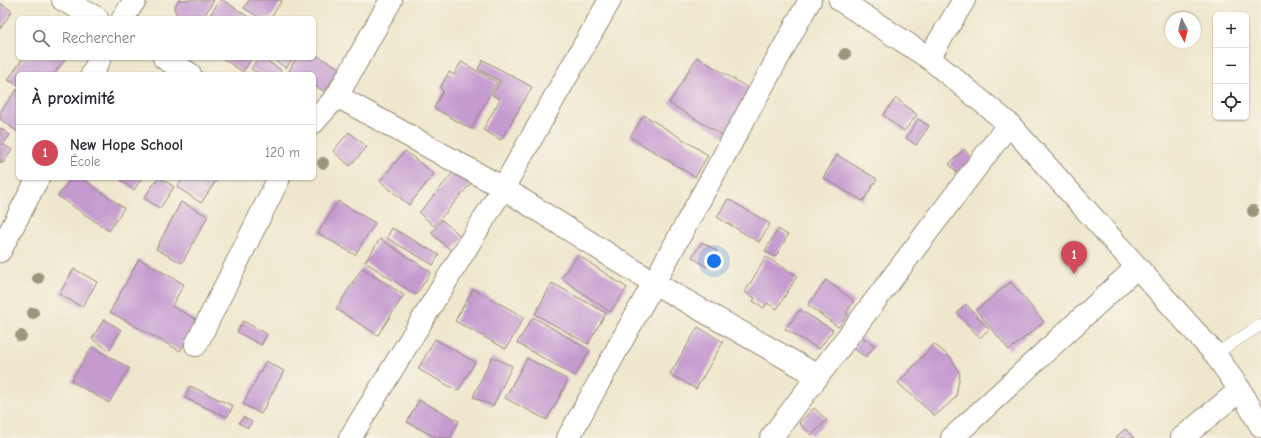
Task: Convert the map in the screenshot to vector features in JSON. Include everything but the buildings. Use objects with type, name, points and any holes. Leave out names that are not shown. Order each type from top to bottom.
[{"type":"street","points":[[63,0],[93,16]]},
{"type":"street","points":[[124,16],[135,0]]},
{"type":"street","points":[[316,120],[337,96],[391,0]]},
{"type":"street","points":[[350,438],[503,188],[610,0]]},
{"type":"street","points":[[568,438],[810,0]]},
{"type":"street","points":[[840,0],[929,58],[1008,124],[1215,354],[1240,390],[1261,426]]},
{"type":"street","points":[[929,58],[964,0]]},
{"type":"street","points":[[93,72],[99,60]]},
{"type":"street","points":[[167,60],[187,72]]},
{"type":"street","points":[[337,96],[503,188],[654,283],[818,376]]},
{"type":"street","points":[[771,438],[1008,124]]},
{"type":"street","points":[[0,251],[37,180]]},
{"type":"street","points":[[196,345],[278,180]]},
{"type":"street","points":[[952,438],[1137,267]]},
{"type":"street","points":[[1182,438],[1240,390]]},
{"type":"lane","points":[[1215,354],[1261,326]]},
{"type":"place","name":"New Hope School","points":[[1074,274]]}]
